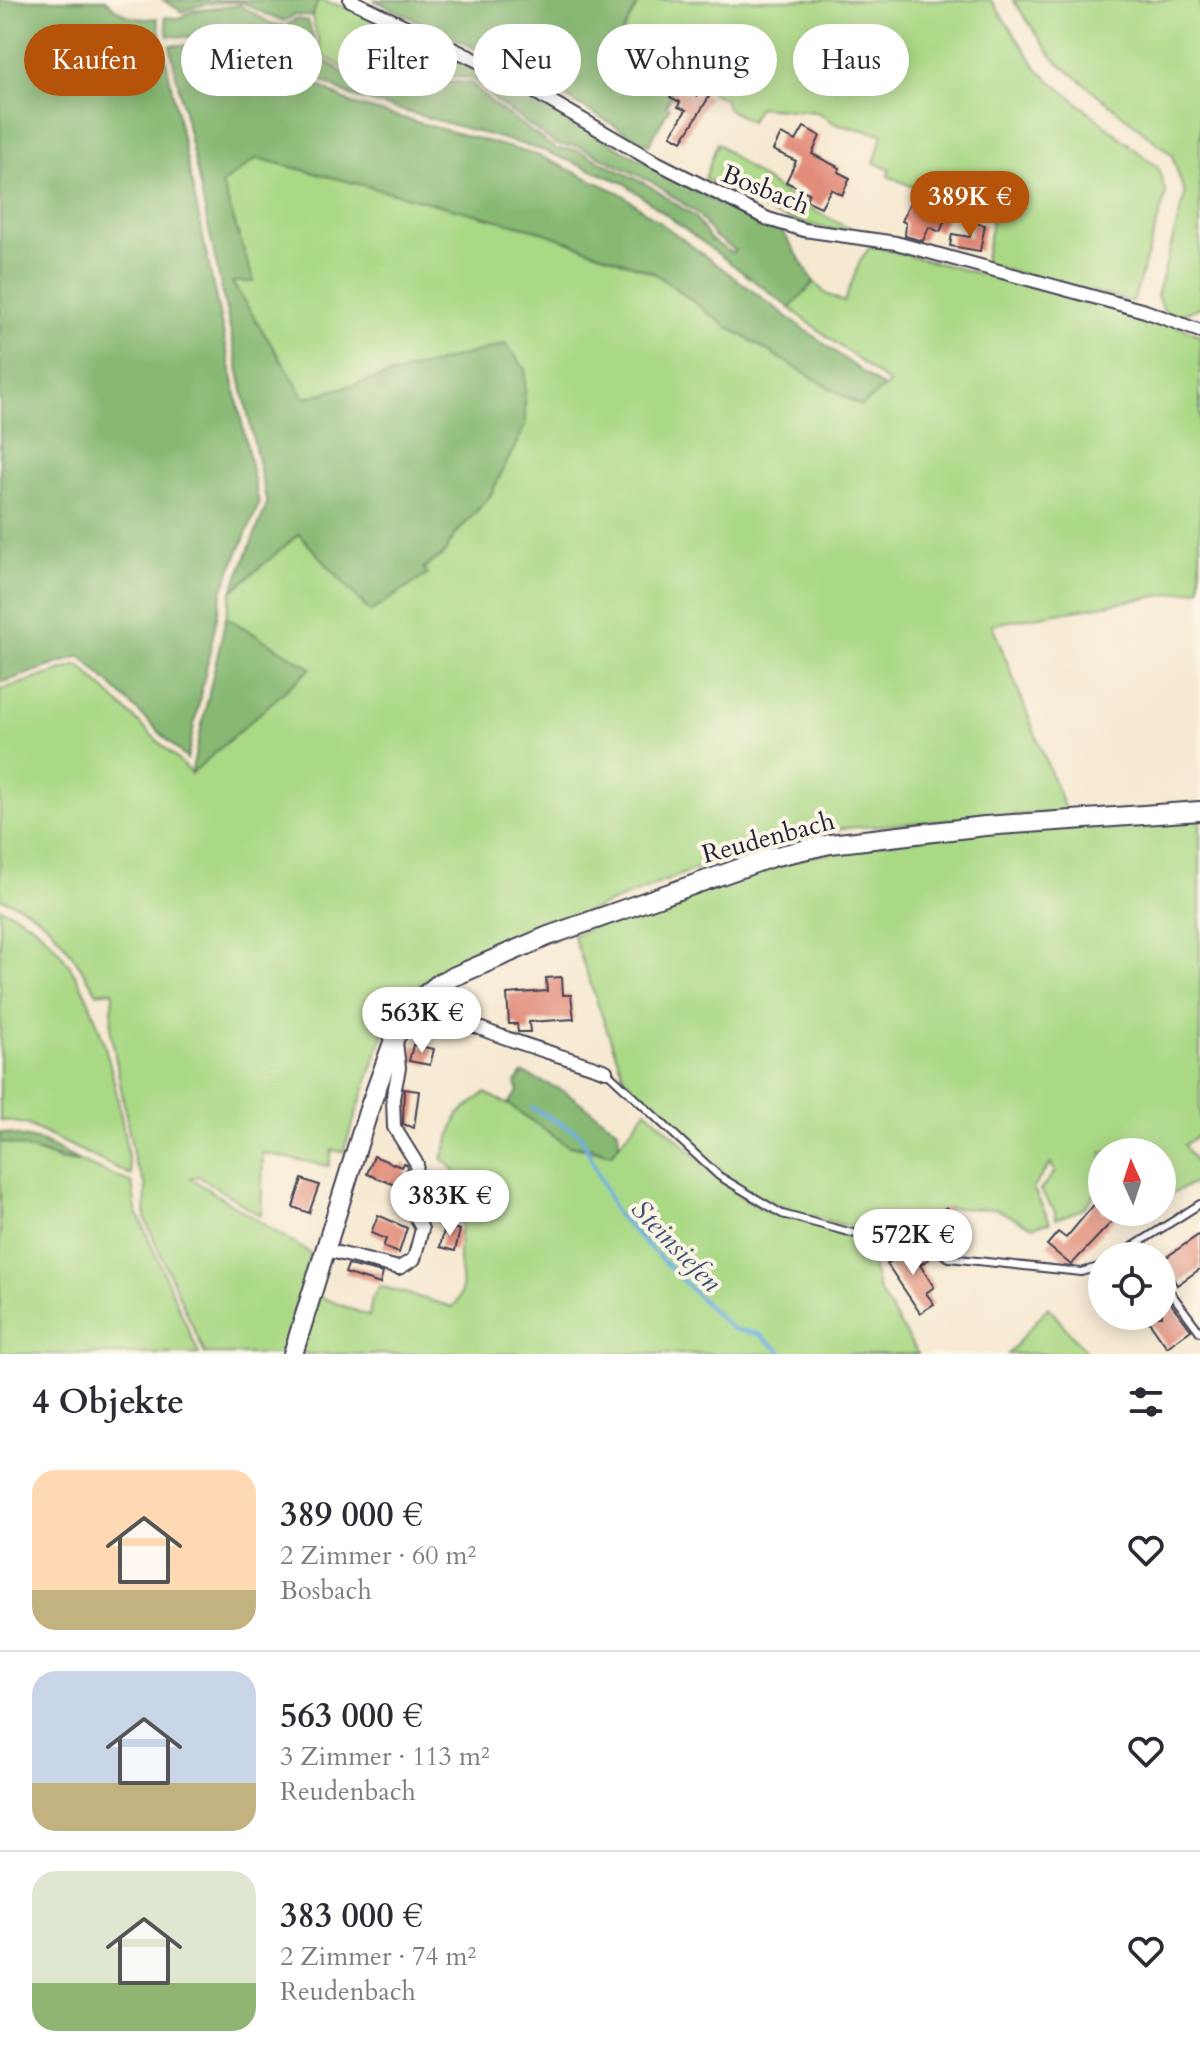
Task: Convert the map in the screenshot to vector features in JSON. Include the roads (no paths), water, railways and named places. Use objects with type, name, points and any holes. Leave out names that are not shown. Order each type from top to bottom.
[{"type":"street","name":"Bosbach","points":[[350,0],[499,71],[648,158],[768,219],[818,232],[896,243],[1145,311],[1200,331]]},
{"type":"street","name":"Reudenbach","points":[[293,1354],[369,1109],[395,1037],[420,999],[441,982],[470,966],[772,857],[830,844],[985,826],[1200,811]]},
{"type":"street","points":[[420,999],[455,1020],[490,1035],[606,1071]]},
{"type":"street","points":[[326,1250],[399,1268],[414,1259],[422,1229],[411,1206],[417,1164],[394,1127],[393,1098],[399,1068],[395,1037]]},
{"type":"lane","points":[[606,1071],[719,1176],[782,1214],[871,1238],[923,1242],[949,1258],[1081,1272],[1088,1270]]},
{"type":"lane","points":[[1141,1242],[1200,1204]]},
{"type":"lane","points":[[1176,1300],[1200,1332]]},
{"type":"waterway","name":"Steinsiefen","points":[[532,1108],[580,1134],[617,1215],[719,1317],[733,1329],[759,1334],[784,1354]]}]
